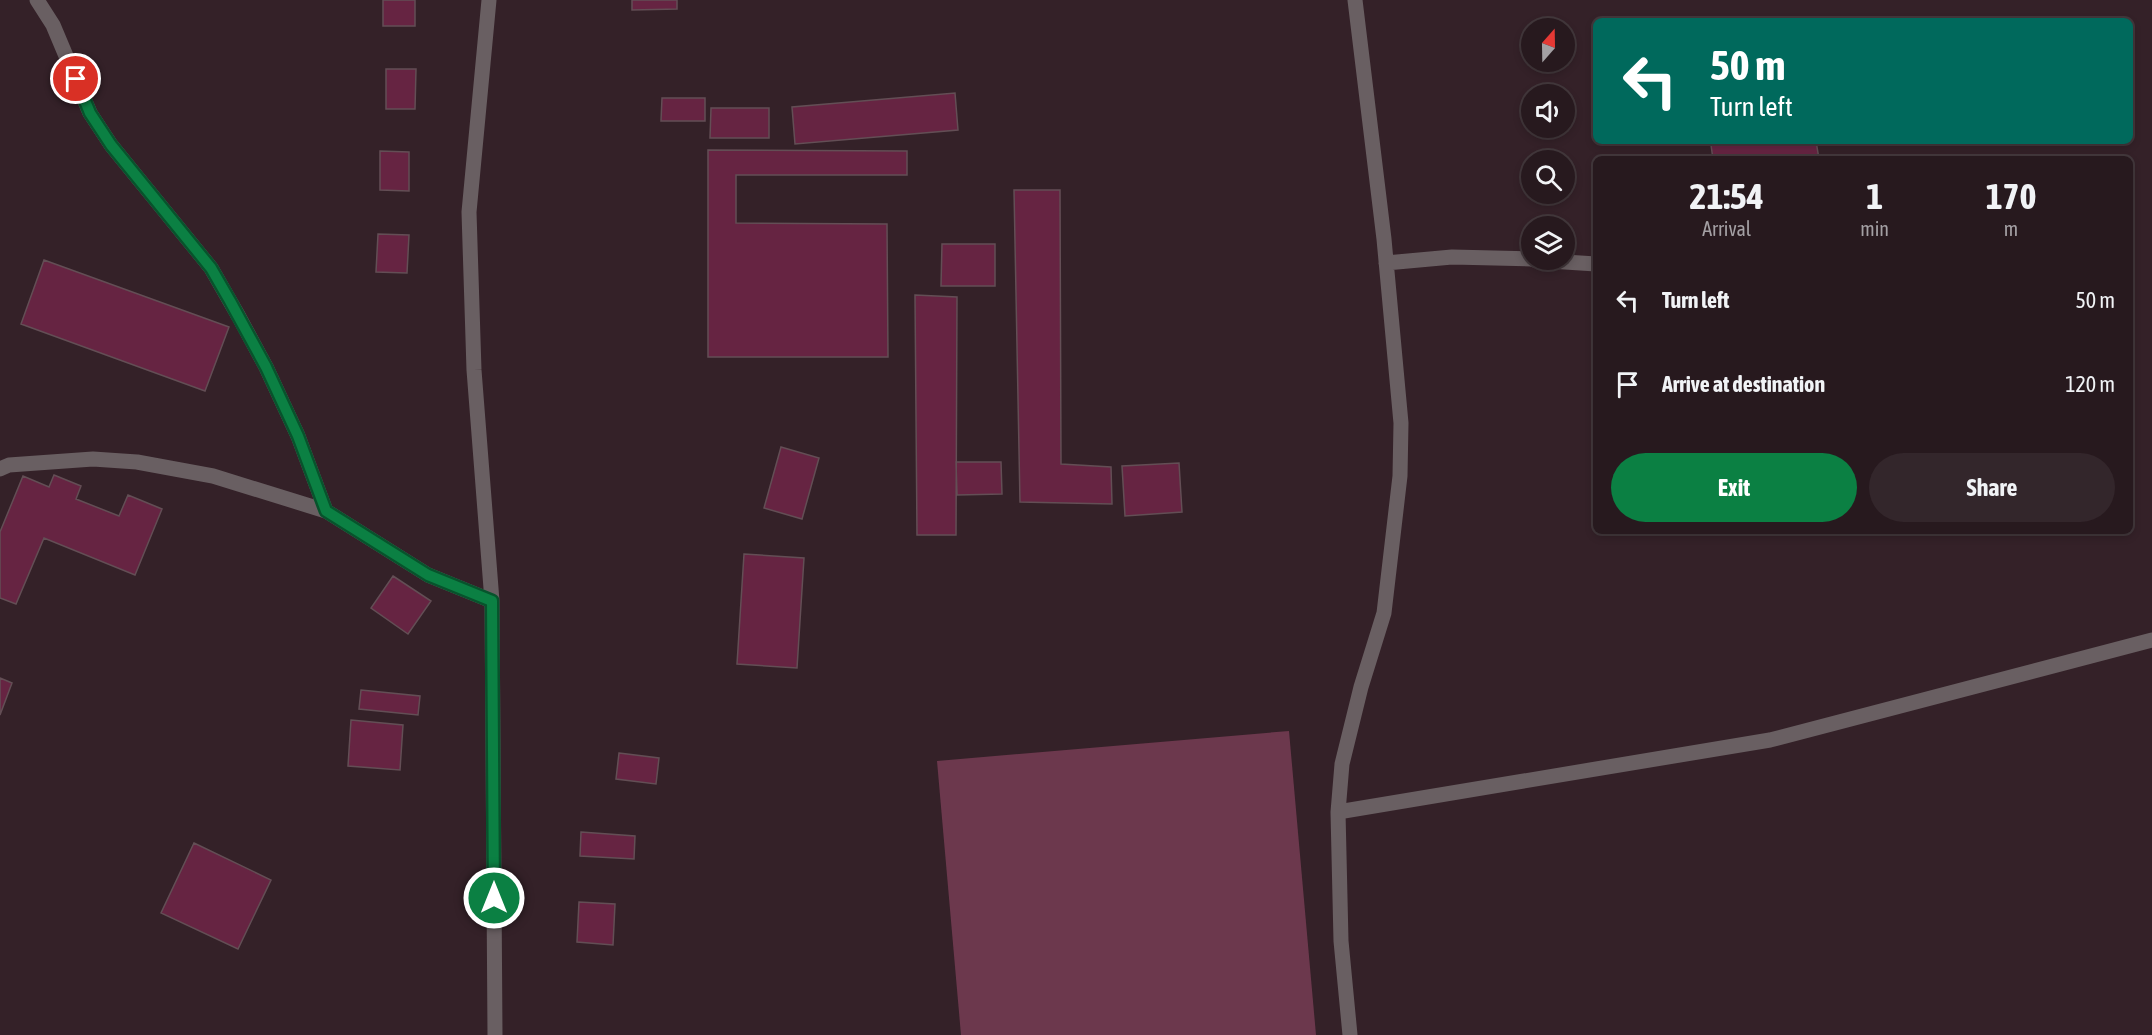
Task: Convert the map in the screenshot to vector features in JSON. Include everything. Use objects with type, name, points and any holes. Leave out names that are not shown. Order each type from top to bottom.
[{"type":"street","points":[[37,0],[53,25],[90,113],[111,145],[211,268],[239,317],[266,367],[298,436],[326,511]]},
{"type":"street","points":[[489,0],[469,212],[474,370],[492,601],[495,1035]]},
{"type":"street","points":[[1350,1035],[1341,941],[1338,812],[1342,764],[1361,687],[1384,613],[1400,476],[1401,423],[1386,263],[1355,0]]},
{"type":"street","points":[[1386,263],[1452,257],[1521,259]]},
{"type":"street","points":[[1575,262],[1593,264]]},
{"type":"street","points":[[0,469],[9,465],[93,459],[137,462],[213,476],[326,511],[428,575],[492,601]]},
{"type":"street","points":[[1338,812],[1770,740],[2152,640]]},
{"type":"shaded area","points":[[1289,731],[1316,1035],[961,1035],[937,761]]},
{"type":"building","points":[[383,0],[415,0],[415,26],[383,26]]},
{"type":"building","points":[[632,0],[677,0],[677,9],[632,10]]},
{"type":"building","points":[[386,69],[416,69],[415,109],[386,109]]},
{"type":"building","points":[[955,93],[958,130],[795,144],[792,107]]},
{"type":"building","points":[[662,98],[705,98],[705,121],[661,121]]},
{"type":"building","points":[[711,108],[769,108],[769,138],[710,138]]},
{"type":"building","points":[[1816,144],[1818,156],[1713,156],[1711,145]]},
{"type":"building","points":[[708,150],[907,151],[907,175],[736,175],[736,223],[887,224],[888,357],[708,357]]},
{"type":"building","points":[[380,151],[409,152],[409,191],[380,190]]},
{"type":"building","points":[[1014,190],[1060,190],[1061,464],[1111,467],[1112,504],[1020,502]]},
{"type":"building","points":[[378,234],[409,235],[407,273],[376,272]]},
{"type":"building","points":[[942,244],[995,244],[995,286],[941,286]]},
{"type":"building","points":[[44,260],[229,327],[205,391],[21,324]]},
{"type":"building","points":[[915,295],[957,297],[956,535],[917,535]]},
{"type":"building","points":[[781,447],[819,458],[802,519],[764,508]]},
{"type":"building","points":[[956,462],[1001,462],[1002,494],[957,495]]},
{"type":"building","points":[[1179,463],[1182,512],[1125,516],[1122,466]]},
{"type":"building","points":[[54,475],[81,486],[76,499],[119,516],[128,495],[162,509],[135,575],[44,538],[16,604],[0,598],[0,532],[23,476],[49,487]]},
{"type":"building","points":[[744,554],[804,558],[797,668],[737,664]]},
{"type":"building","points":[[393,576],[431,601],[408,634],[371,608]]},
{"type":"building","points":[[0,678],[12,683],[0,715]]},
{"type":"building","points":[[361,690],[420,696],[418,715],[359,709]]},
{"type":"building","points":[[351,720],[403,725],[400,770],[348,766]]},
{"type":"building","points":[[619,753],[659,758],[656,784],[616,779]]},
{"type":"building","points":[[581,832],[635,836],[634,859],[580,856]]},
{"type":"building","points":[[194,843],[271,880],[238,949],[161,913]]},
{"type":"building","points":[[579,902],[615,904],[613,945],[577,942]]},
{"type":"route","points":[[76,79],[90,113],[111,145],[211,268],[266,367],[298,436],[326,511],[428,575],[492,601],[494,898]]}]
